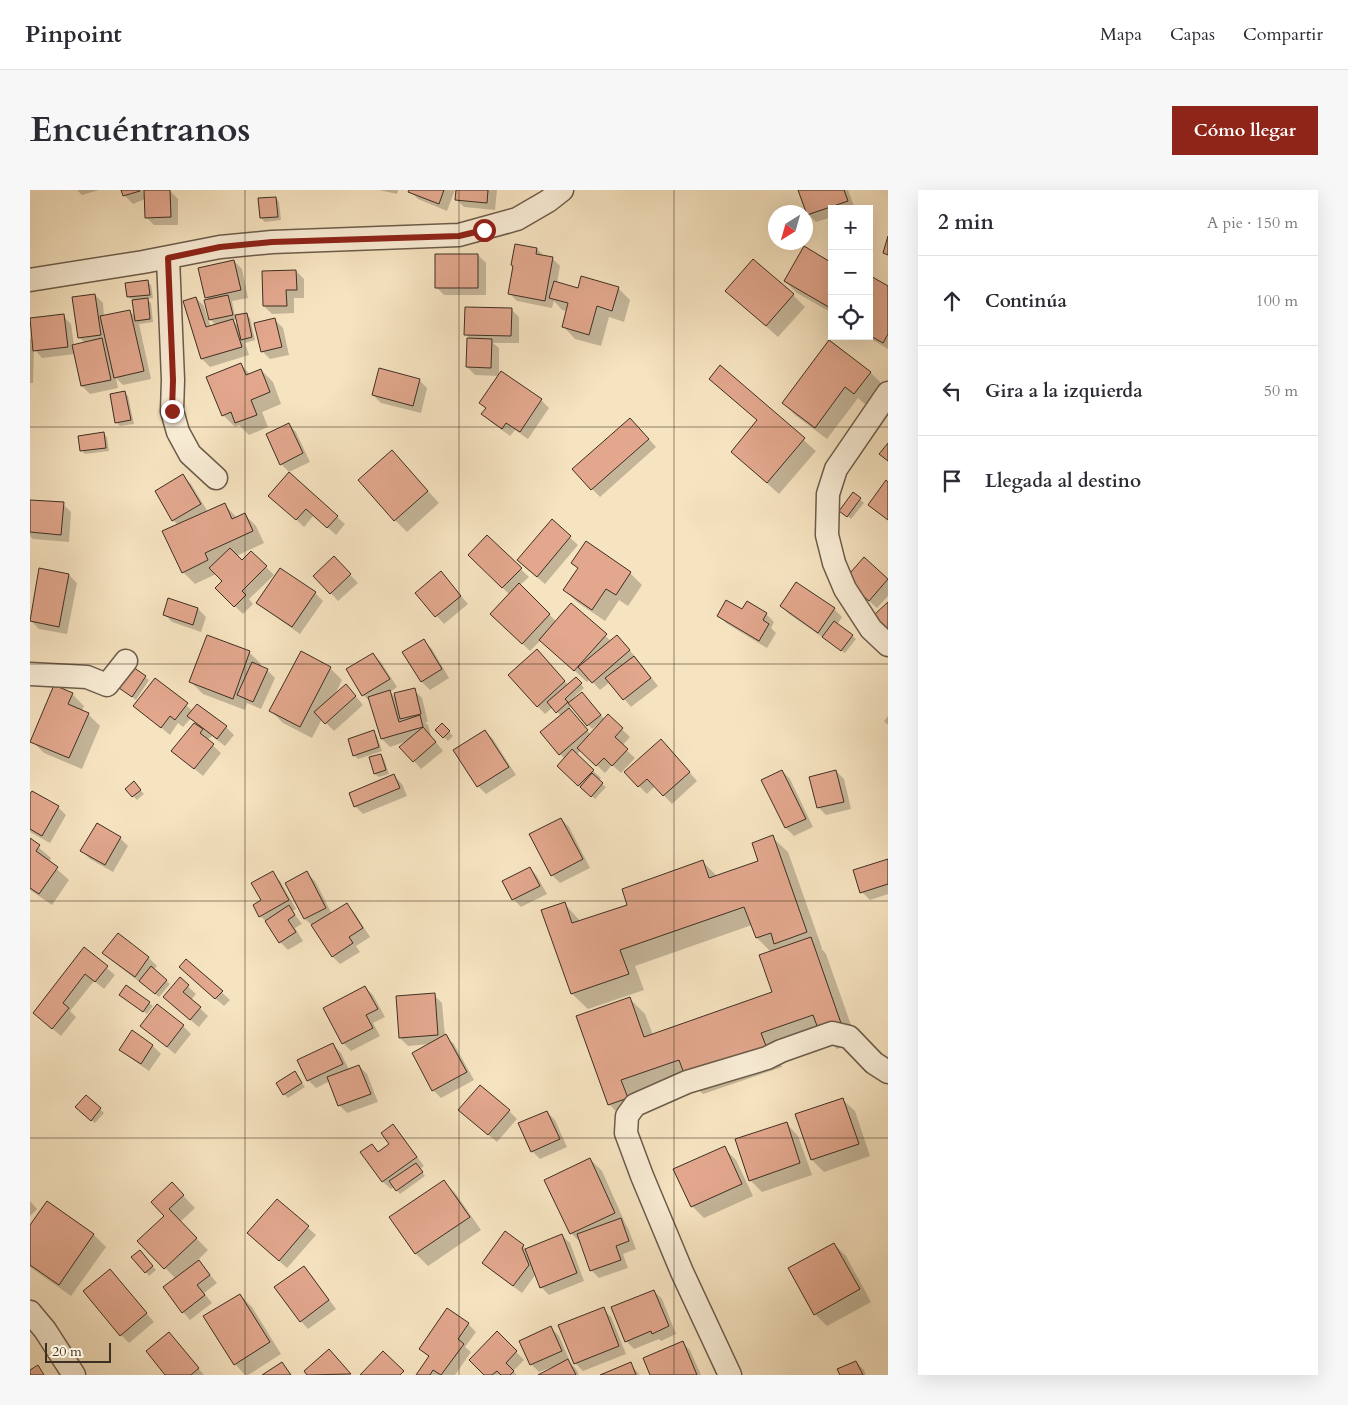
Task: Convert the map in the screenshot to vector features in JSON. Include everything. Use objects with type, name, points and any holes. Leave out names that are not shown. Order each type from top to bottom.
[{"type":"street","points":[[30,280],[168,258],[220,247],[272,242],[459,236],[517,219],[548,201],[562,190]]},
{"type":"street","points":[[168,258],[173,380],[172,411],[178,432],[190,454],[216,478]]},
{"type":"street","points":[[888,393],[836,469],[828,494],[827,535],[834,563],[845,589],[870,629],[888,645]]},
{"type":"street","points":[[30,674],[87,677],[107,685],[126,661]]},
{"type":"street","points":[[730,1375],[682,1272],[642,1176],[626,1133],[626,1116],[635,1105],[687,1082],[767,1058],[789,1048],[832,1034],[849,1037],[874,1063],[888,1072]]},
{"type":"street","points":[[30,1312],[45,1330],[74,1375]]},
{"type":"building","points":[[121,190],[140,190],[140,191],[123,196]]},
{"type":"building","points":[[144,190],[170,190],[171,217],[145,218]]},
{"type":"building","points":[[409,190],[444,190],[439,204],[408,192]]},
{"type":"building","points":[[456,190],[488,190],[487,203],[455,200]]},
{"type":"building","points":[[798,190],[844,190],[848,201],[836,205],[828,205],[828,208],[813,213],[813,205],[803,205]]},
{"type":"building","points":[[276,197],[278,217],[260,218],[258,198]]},
{"type":"building","points":[[888,236],[888,255],[883,253]]},
{"type":"building","points":[[515,244],[537,248],[536,254],[553,257],[545,301],[508,294]]},
{"type":"building","points":[[802,250],[811,250],[828,261],[828,307],[784,281]]},
{"type":"building","points":[[435,254],[478,254],[478,288],[435,288]]},
{"type":"building","points":[[753,259],[794,294],[766,326],[725,291]]},
{"type":"building","points":[[234,260],[241,290],[205,298],[198,268]]},
{"type":"building","points":[[296,270],[297,290],[286,290],[287,306],[263,306],[262,271]]},
{"type":"building","points":[[581,276],[619,287],[612,311],[597,306],[589,335],[562,327],[568,303],[549,298],[554,281],[578,288]]},
{"type":"building","points":[[873,277],[888,286],[888,334],[883,343],[873,337]]},
{"type":"building","points":[[148,280],[150,295],[127,297],[125,283]]},
{"type":"building","points":[[95,294],[101,335],[78,338],[72,297]]},
{"type":"building","points":[[228,295],[233,315],[209,320],[204,300]]},
{"type":"building","points":[[196,297],[206,327],[233,319],[242,347],[201,359],[183,301]]},
{"type":"building","points":[[148,298],[150,319],[135,321],[132,300]]},
{"type":"building","points":[[465,307],[512,308],[511,336],[464,335]]},
{"type":"building","points":[[130,310],[144,371],[114,378],[100,316]]},
{"type":"building","points":[[247,313],[252,337],[241,340],[235,315]]},
{"type":"building","points":[[64,314],[68,347],[33,351],[30,318]]},
{"type":"building","points":[[275,318],[282,347],[261,352],[254,323]]},
{"type":"building","points":[[102,338],[111,380],[81,386],[72,345]]},
{"type":"building","points":[[467,338],[492,339],[491,368],[466,367]]},
{"type":"building","points":[[829,340],[871,372],[854,394],[845,387],[815,428],[782,403]]},
{"type":"building","points":[[241,363],[246,375],[261,369],[270,392],[251,400],[257,415],[235,423],[231,412],[222,416],[206,377]]},
{"type":"building","points":[[720,365],[805,438],[767,483],[731,452],[757,420],[709,379]]},
{"type":"building","points":[[379,368],[420,379],[413,406],[372,395]]},
{"type":"building","points":[[501,371],[542,399],[520,432],[506,423],[502,429],[481,414],[486,408],[479,403]]},
{"type":"building","points":[[125,391],[131,420],[115,423],[110,394]]},
{"type":"building","points":[[630,418],[649,439],[591,490],[572,469]]},
{"type":"building","points":[[289,423],[303,453],[280,465],[266,434]]},
{"type":"building","points":[[104,432],[106,448],[80,451],[78,436]]},
{"type":"building","points":[[888,443],[888,461],[879,454]]},
{"type":"building","points":[[392,450],[428,491],[394,521],[358,480]]},
{"type":"building","points":[[289,472],[338,516],[327,528],[306,509],[296,520],[268,496]]},
{"type":"building","points":[[183,474],[201,504],[172,521],[155,491]]},
{"type":"building","points":[[886,480],[888,482],[888,520],[868,505]]},
{"type":"building","points":[[853,492],[861,498],[847,517],[839,511]]},
{"type":"building","points":[[30,500],[64,502],[61,535],[30,532]]},
{"type":"building","points":[[225,503],[232,519],[245,513],[253,531],[205,553],[208,560],[182,573],[162,531]]},
{"type":"building","points":[[552,519],[571,536],[537,577],[517,560]]},
{"type":"building","points":[[487,535],[522,568],[502,588],[468,555]]},
{"type":"building","points":[[586,541],[631,572],[616,595],[606,589],[592,610],[563,590],[578,568],[571,563]]},
{"type":"building","points":[[230,548],[242,560],[251,551],[267,566],[242,591],[246,595],[234,607],[215,588],[222,581],[209,568]]},
{"type":"building","points":[[334,556],[351,574],[330,594],[313,576]]},
{"type":"building","points":[[864,557],[888,579],[869,601],[844,580]]},
{"type":"building","points":[[39,568],[69,574],[59,627],[30,621]]},
{"type":"building","points":[[280,568],[316,592],[292,627],[256,603]]},
{"type":"building","points":[[441,571],[461,596],[435,617],[415,593]]},
{"type":"building","points":[[796,582],[835,608],[818,633],[780,606]]},
{"type":"building","points":[[519,583],[550,614],[522,644],[490,614]]},
{"type":"building","points":[[168,598],[198,608],[193,625],[163,615]]},
{"type":"building","points":[[726,600],[742,609],[747,601],[767,613],[763,620],[769,624],[759,641],[717,616]]},
{"type":"building","points":[[888,602],[888,630],[874,615]]},
{"type":"building","points":[[571,603],[607,634],[574,671],[539,640]]},
{"type":"building","points":[[834,621],[853,635],[841,651],[822,637]]},
{"type":"building","points":[[207,635],[250,651],[233,699],[189,682]]},
{"type":"building","points":[[617,635],[630,650],[592,683],[578,667]]},
{"type":"building","points":[[424,639],[442,669],[421,682],[402,652]]},
{"type":"building","points":[[537,649],[565,681],[537,707],[508,675]]},
{"type":"building","points":[[301,651],[331,667],[300,727],[269,711]]},
{"type":"building","points":[[373,653],[390,679],[362,696],[346,669]]},
{"type":"building","points":[[634,656],[651,678],[623,700],[605,678]]},
{"type":"building","points":[[252,662],[268,669],[253,702],[237,695]]},
{"type":"building","points":[[133,667],[146,676],[132,697],[119,688]]},
{"type":"building","points":[[576,677],[582,683],[565,699],[568,702],[556,713],[547,702]]},
{"type":"building","points":[[155,678],[188,703],[175,720],[170,716],[161,728],[133,706]]},
{"type":"building","points":[[346,684],[356,696],[325,724],[314,712]]},
{"type":"building","points":[[54,685],[73,693],[68,704],[89,713],[69,758],[30,742]]},
{"type":"building","points":[[415,688],[421,714],[400,719],[394,693]]},
{"type":"building","points":[[390,690],[399,722],[420,715],[423,727],[381,739],[368,697]]},
{"type":"building","points":[[582,692],[601,715],[587,726],[568,703]]},
{"type":"building","points":[[197,704],[227,726],[217,739],[187,716]]},
{"type":"building","points":[[569,708],[588,730],[559,755],[540,732]]},
{"type":"building","points":[[608,714],[623,728],[615,737],[628,749],[612,766],[604,758],[596,766],[577,748]]},
{"type":"building","points":[[194,723],[203,729],[200,733],[214,744],[194,769],[171,751]]},
{"type":"building","points":[[442,723],[450,731],[443,738],[435,730]]},
{"type":"building","points":[[423,727],[436,742],[413,762],[399,747]]},
{"type":"building","points":[[374,730],[379,747],[353,756],[348,739]]},
{"type":"building","points":[[485,730],[509,767],[477,787],[453,750]]},
{"type":"building","points":[[661,739],[690,772],[663,796],[647,779],[638,787],[624,772]]},
{"type":"building","points":[[572,749],[594,770],[578,786],[557,766]]},
{"type":"building","points":[[381,754],[386,770],[374,774],[369,757]]},
{"type":"building","points":[[782,770],[806,819],[785,828],[761,780]]},
{"type":"building","points":[[836,770],[844,802],[817,808],[809,777]]},
{"type":"building","points":[[592,773],[603,783],[591,797],[580,787]]},
{"type":"building","points":[[394,774],[400,788],[354,807],[349,793]]},
{"type":"building","points":[[134,781],[141,790],[132,797],[125,789]]},
{"type":"building","points":[[32,791],[59,806],[42,836],[30,829],[30,794]]},
{"type":"building","points":[[561,818],[583,859],[551,876],[529,834]]},
{"type":"building","points":[[97,823],[121,837],[105,865],[80,851]]},
{"type":"building","points":[[773,835],[807,932],[774,944],[771,933],[756,938],[744,907],[620,950],[629,974],[571,994],[541,910],[565,902],[572,923],[627,905],[622,889],[703,860],[709,878],[758,861],[752,843]]},
{"type":"building","points":[[30,838],[40,845],[36,851],[58,867],[39,894],[30,888]]},
{"type":"building","points":[[888,859],[888,884],[860,893],[853,870]]},
{"type":"building","points":[[530,867],[540,886],[512,900],[502,881]]},
{"type":"building","points":[[273,871],[289,900],[259,917],[253,905],[261,900],[251,883]]},
{"type":"building","points":[[307,871],[326,908],[304,919],[285,883]]},
{"type":"building","points":[[347,903],[363,928],[349,937],[353,943],[332,957],[311,925]]},
{"type":"building","points":[[289,905],[295,915],[288,920],[296,932],[279,943],[265,921]]},
{"type":"building","points":[[118,933],[149,957],[135,977],[102,953]]},
{"type":"building","points":[[811,937],[842,1026],[820,1034],[813,1015],[761,1033],[768,1051],[686,1079],[679,1060],[621,1080],[628,1098],[608,1105],[576,1016],[630,997],[644,1037],[772,992],[759,955]]},
{"type":"building","points":[[84,947],[108,966],[95,982],[85,974],[63,1003],[69,1008],[52,1029],[33,1013]]},
{"type":"building","points":[[186,959],[223,991],[215,999],[179,967]]},
{"type":"building","points":[[151,966],[167,980],[155,994],[139,981]]},
{"type":"building","points":[[180,977],[189,985],[183,992],[201,1007],[190,1020],[163,997]]},
{"type":"building","points":[[126,985],[150,1002],[143,1012],[119,995]]},
{"type":"building","points":[[365,986],[378,1009],[366,1015],[373,1028],[342,1044],[323,1008]]},
{"type":"building","points":[[435,993],[438,1035],[399,1038],[396,996]]},
{"type":"building","points":[[157,1004],[184,1025],[167,1047],[140,1026]]},
{"type":"building","points":[[132,1030],[153,1045],[141,1064],[119,1050]]},
{"type":"building","points":[[446,1034],[467,1072],[432,1091],[412,1053]]},
{"type":"building","points":[[333,1043],[343,1064],[307,1081],[297,1060]]},
{"type":"building","points":[[359,1065],[371,1094],[338,1106],[327,1077]]},
{"type":"building","points":[[295,1071],[302,1083],[283,1095],[276,1083]]},
{"type":"building","points":[[480,1085],[510,1110],[488,1135],[458,1110]]},
{"type":"building","points":[[86,1095],[101,1108],[91,1121],[75,1107]]},
{"type":"building","points":[[843,1098],[859,1144],[811,1160],[795,1114]]},
{"type":"building","points":[[547,1111],[560,1139],[531,1152],[518,1123]]},
{"type":"building","points":[[787,1122],[800,1163],[749,1181],[735,1139]]},
{"type":"building","points":[[393,1124],[417,1157],[382,1182],[360,1152],[372,1144],[378,1152],[389,1144],[381,1133]]},
{"type":"building","points":[[725,1146],[742,1184],[691,1207],[673,1169]]},
{"type":"building","points":[[590,1158],[615,1213],[570,1234],[544,1180]]},
{"type":"building","points":[[416,1163],[423,1172],[396,1191],[389,1181]]},
{"type":"building","points":[[444,1180],[470,1217],[415,1254],[389,1217]]},
{"type":"building","points":[[172,1182],[184,1195],[169,1209],[197,1238],[164,1269],[137,1241],[164,1216],[151,1202]]},
{"type":"building","points":[[277,1199],[309,1226],[279,1261],[247,1233]]},
{"type":"building","points":[[47,1201],[94,1234],[59,1285],[30,1265],[30,1225]]},
{"type":"building","points":[[621,1218],[629,1241],[616,1246],[621,1260],[590,1271],[577,1234]]},
{"type":"building","points":[[505,1231],[524,1245],[522,1248],[529,1265],[513,1286],[482,1263]]},
{"type":"building","points":[[562,1234],[577,1273],[540,1288],[525,1249]]},
{"type":"building","points":[[834,1243],[860,1289],[814,1315],[788,1268]]},
{"type":"building","points":[[140,1250],[153,1266],[145,1273],[131,1257]]},
{"type":"building","points":[[199,1260],[210,1275],[197,1285],[205,1295],[182,1313],[163,1287]]},
{"type":"building","points":[[304,1266],[329,1300],[300,1322],[274,1287]]},
{"type":"building","points":[[110,1269],[147,1313],[120,1336],[83,1291]]},
{"type":"building","points":[[654,1290],[669,1326],[652,1334],[651,1331],[625,1342],[611,1307]]},
{"type":"building","points":[[240,1294],[270,1342],[234,1365],[203,1316]]},
{"type":"building","points":[[604,1307],[619,1346],[574,1364],[558,1325]]},
{"type":"building","points":[[447,1308],[469,1323],[458,1339],[464,1344],[441,1375],[433,1370],[430,1375],[416,1375],[429,1356],[419,1349]]},
{"type":"building","points":[[551,1326],[562,1351],[530,1365],[519,1341]]},
{"type":"building","points":[[497,1331],[517,1351],[506,1363],[514,1371],[510,1375],[501,1375],[497,1371],[492,1375],[484,1375],[469,1360]]},
{"type":"building","points":[[169,1332],[199,1368],[191,1375],[165,1375],[146,1351]]},
{"type":"building","points":[[683,1341],[697,1375],[650,1375],[643,1358]]},
{"type":"building","points":[[329,1349],[351,1374],[307,1375],[304,1371]]},
{"type":"building","points":[[383,1351],[404,1371],[400,1375],[360,1375]]},
{"type":"building","points":[[568,1359],[576,1375],[538,1375]]},
{"type":"building","points":[[856,1361],[863,1375],[840,1375],[837,1369]]},
{"type":"building","points":[[282,1362],[291,1375],[262,1375]]},
{"type":"building","points":[[631,1362],[636,1375],[600,1375]]},
{"type":"building","points":[[38,1365],[44,1375],[30,1375],[30,1370]]},
{"type":"route","points":[[172,411],[173,380],[168,258],[220,247],[272,242],[405,236],[459,236],[484,230]]}]
